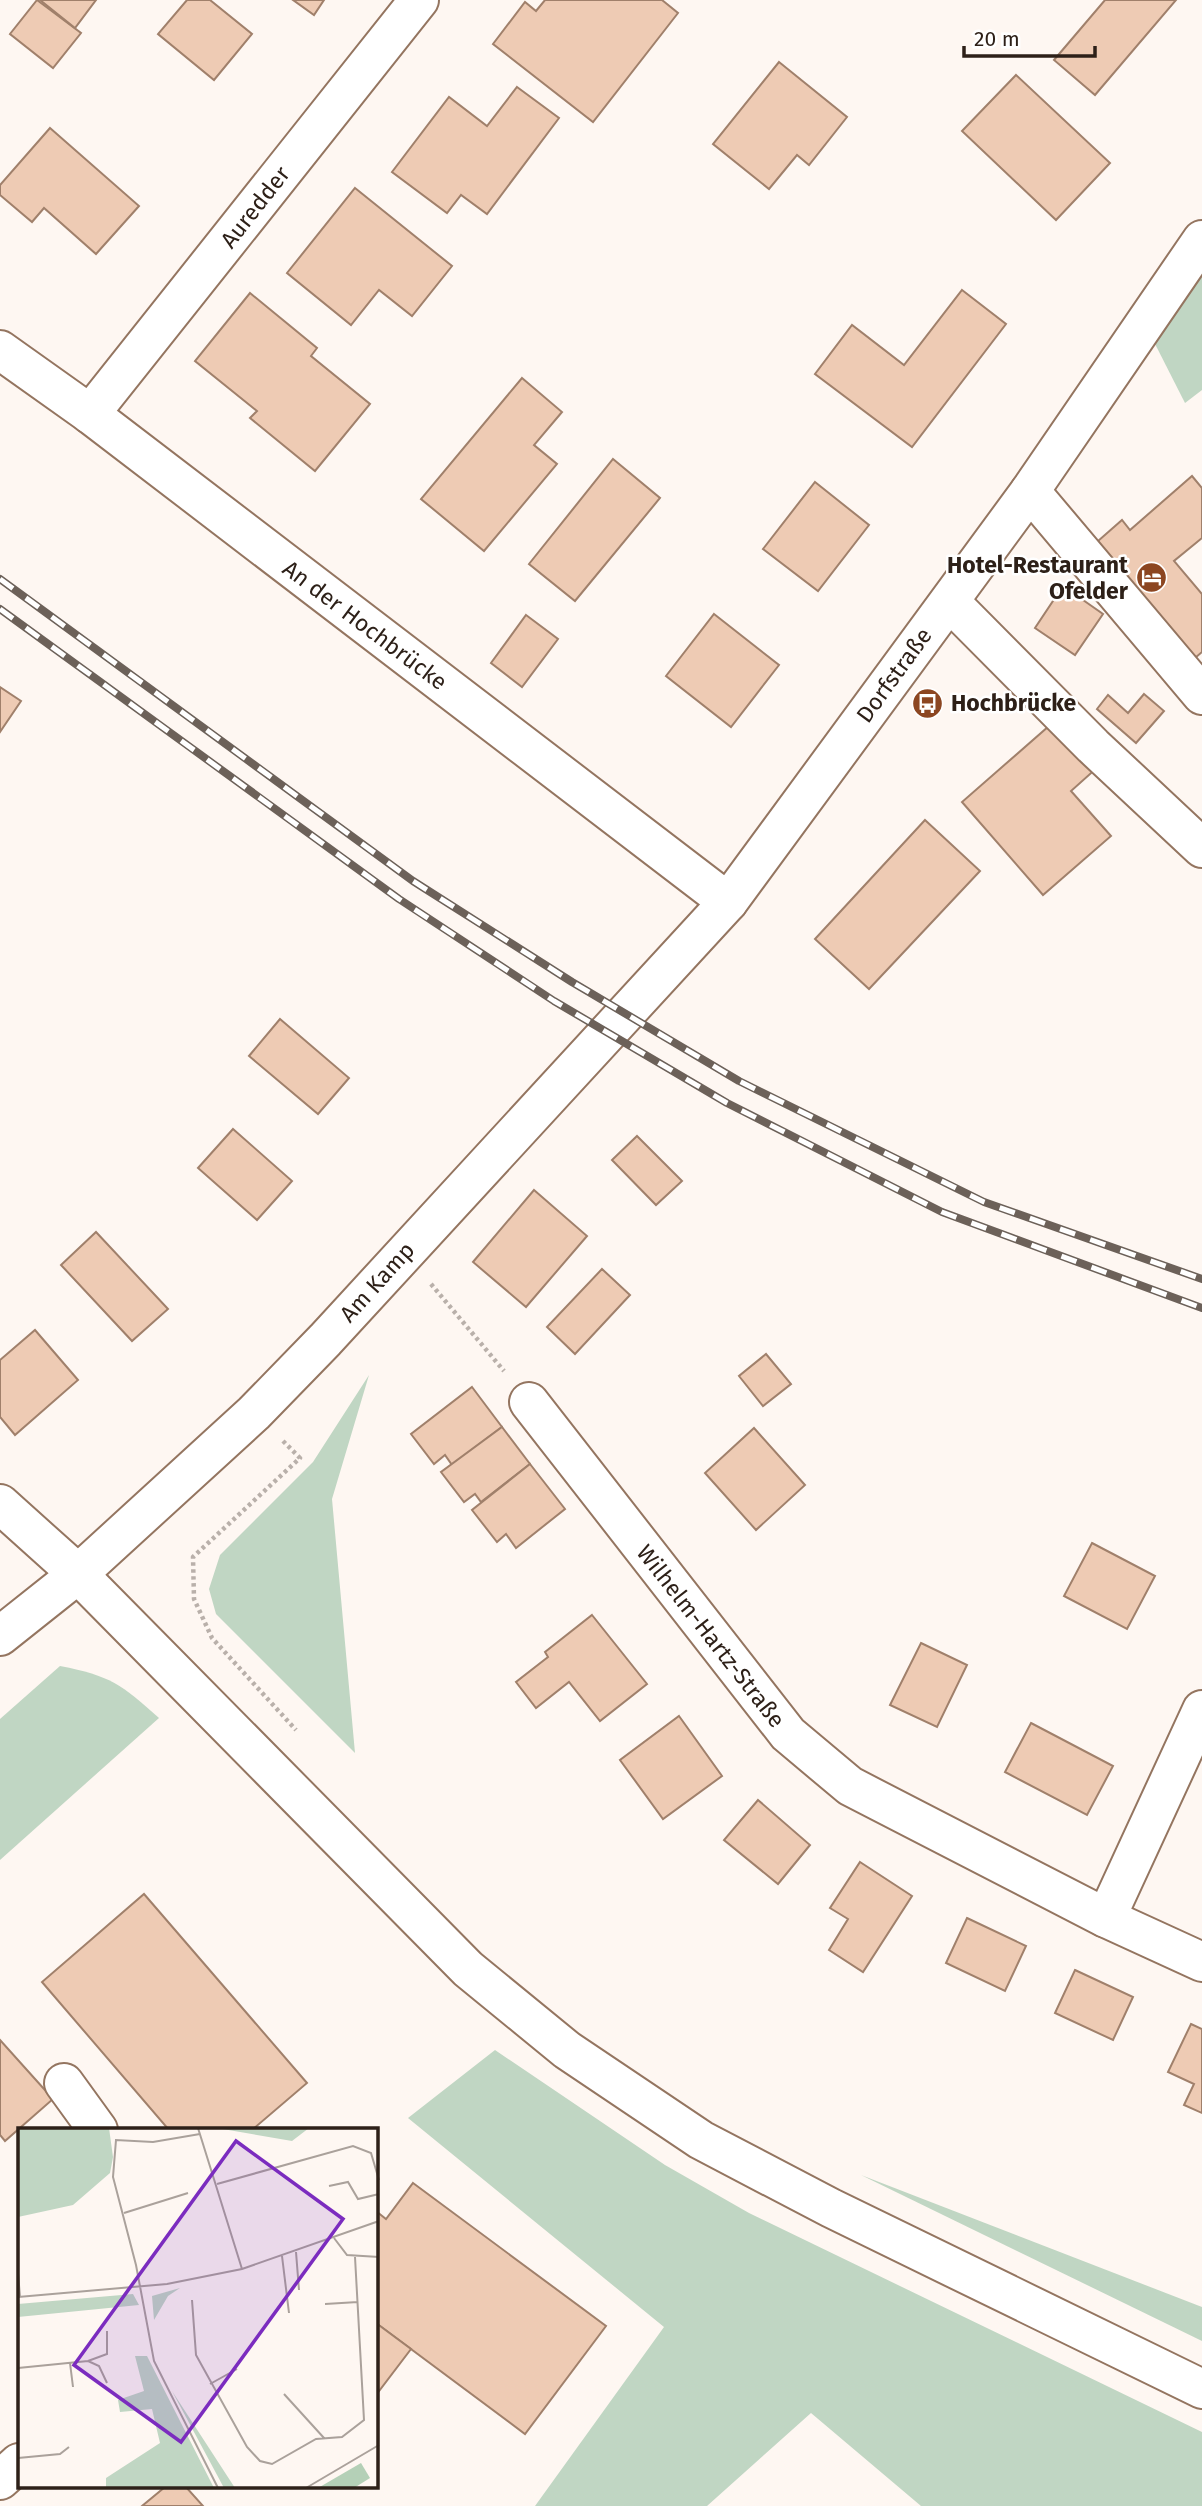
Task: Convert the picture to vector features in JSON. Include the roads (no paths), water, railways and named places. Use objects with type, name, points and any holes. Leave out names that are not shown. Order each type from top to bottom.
[{"type":"street","name":"Auredder","points":[[90,414],[419,0]]},
{"type":"street","name":"Dorfstraße","points":[[727,902],[1030,491],[1202,240]]},
{"type":"street","name":"An der Hochbrücke","points":[[0,351],[90,414],[727,902]]},
{"type":"street","points":[[1030,491],[1202,695]]},
{"type":"street","points":[[950,602],[1093,746],[1202,848]]},
{"type":"street","name":"Am Kamp","points":[[0,1636],[78,1574],[254,1413],[325,1340],[727,902]]},
{"type":"street","name":"Wilhelm-Hartz-Straße","points":[[529,1402],[788,1734],[850,1786],[1107,1918],[1202,1962]]},
{"type":"street","points":[[0,1504],[78,1574],[468,1969],[568,2050],[713,2146],[831,2208],[1202,2389]]},
{"type":"street","points":[[1107,1918],[1202,1710]]},
{"type":"street","points":[[64,2082],[97,2128]]},
{"type":"street","points":[[0,2480],[18,2464]]},
{"type":"railway","points":[[0,579],[413,881],[572,982],[739,1081],[984,1202],[1202,1279]]},
{"type":"railway","points":[[0,609],[399,899],[554,1001],[727,1103],[942,1212],[1202,1308]]},
{"type":"place","name":"Hotel-Restaurant Ofelder","points":[[1151,578]]},
{"type":"place","name":"Hochbrücke","points":[[928,703]]}]
